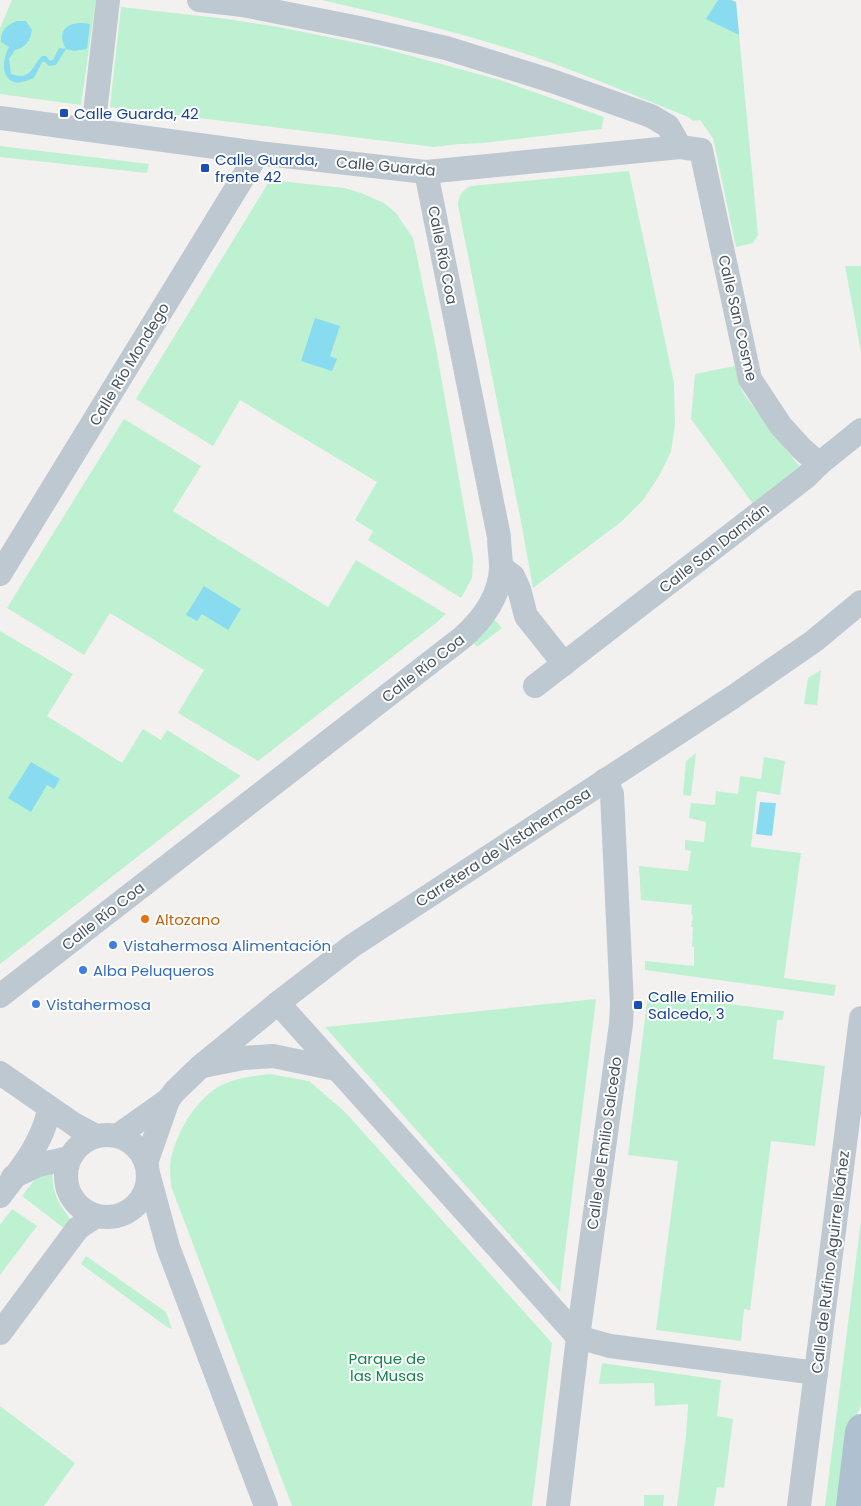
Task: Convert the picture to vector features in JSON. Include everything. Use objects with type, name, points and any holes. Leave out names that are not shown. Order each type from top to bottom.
[{"type":"main road","points":[[850,1506],[861,1428]]},
{"type":"street","points":[[93,130],[108,0]]},
{"type":"street","points":[[199,0],[243,5],[359,28],[446,48],[552,81],[650,116],[668,126],[690,148]]},
{"type":"street","name":"Calle Guarda","points":[[0,118],[258,153],[426,172],[690,148]]},
{"type":"street","name":"Calle San Cosme","points":[[690,148],[750,378],[781,426],[819,464]]},
{"type":"street","name":"Calle Río Mondego","points":[[0,574],[258,153]]},
{"type":"street","name":"Calle Río Coa","points":[[0,996],[463,637],[477,624],[489,606],[498,588],[501,567],[499,536],[426,172]]},
{"type":"street","name":"Calle San Damián","points":[[535,686],[798,483],[861,430]]},
{"type":"street","points":[[501,567],[513,576],[519,589],[526,616],[564,664]]},
{"type":"street","name":"Carretera de Vistahermosa","points":[[147,1170],[168,1100],[175,1091],[201,1066],[278,1003],[352,946],[733,697],[814,640],[861,602]]},
{"type":"street","name":"Carretera de Vistahermosa","points":[[814,640],[861,615]]},
{"type":"street","name":"Calle de Emilio Salcedo","points":[[558,1506],[578,1337],[622,1005],[612,794],[605,780]]},
{"type":"street","points":[[278,1003],[578,1337],[610,1346],[816,1373]]},
{"type":"street","name":"Calle de Rufino Aguirre Ibáñez","points":[[799,1506],[861,1018]]},
{"type":"street","points":[[201,1066],[243,1058],[273,1056],[336,1069]]},
{"type":"street","points":[[0,1073],[40,1106],[75,1125],[135,1146],[147,1170],[167,1246],[266,1506]]},
{"type":"street","name":"Carretera de Vistahermosa","points":[[106,1136],[168,1100]]},
{"type":"street","points":[[40,1106],[70,1156]]},
{"type":"street","points":[[0,1196],[44,1131],[40,1106]]},
{"type":"street","points":[[106,1136],[86,1140],[70,1156],[65,1172],[66,1187],[72,1200],[82,1210],[95,1217],[110,1218],[124,1214],[137,1205],[145,1192],[147,1170]]},
{"type":"street","points":[[13,1177],[38,1166],[70,1156]]},
{"type":"street","points":[[124,1214],[146,1225],[167,1246]]},
{"type":"street","points":[[0,1333],[78,1228],[95,1217]]},
{"type":"green space","points":[[12,0],[96,0],[81,105],[0,94],[0,28]]},
{"type":"green space","points":[[322,0],[731,0],[736,2],[758,235],[753,243],[736,247],[713,138],[700,120],[693,121],[688,117],[591,78],[506,48],[427,25]]},
{"type":"green space","points":[[121,7],[279,27],[382,48],[500,80],[604,117],[601,129],[434,147],[110,107]]},
{"type":"green space","points":[[0,146],[149,164],[147,173],[0,157]]},
{"type":"green space","points":[[629,171],[674,383],[675,425],[671,452],[659,476],[643,500],[621,522],[533,588],[458,205],[459,198],[463,191],[471,186]]},
{"type":"green space","points":[[270,180],[344,188],[361,193],[384,203],[396,213],[413,238],[436,348],[473,558],[472,578],[461,598],[368,540],[373,531],[355,520],[377,482],[240,400],[213,446],[136,399]]},
{"type":"green space","points":[[845,266],[861,266],[861,352]]},
{"type":"green space","points":[[735,366],[740,386],[745,396],[803,471],[756,508],[691,419],[695,374]]},
{"type":"green space","points":[[124,419],[201,466],[173,511],[328,607],[356,560],[446,614],[258,761],[178,713],[204,670],[110,613],[84,655],[7,608]]},
{"type":"green space","points":[[492,617],[502,628],[477,647],[473,642]]},
{"type":"green space","points":[[0,631],[73,674],[47,716],[122,763],[143,729],[161,740],[167,730],[241,776],[0,964]]},
{"type":"green space","points":[[821,670],[817,705],[804,704],[808,678]]},
{"type":"green space","points":[[696,753],[691,796],[683,795],[686,761]]},
{"type":"green space","points":[[764,757],[785,761],[780,795],[757,791],[751,847],[801,853],[784,978],[836,985],[834,996],[645,970],[645,961],[694,966],[693,927],[691,927],[693,915],[691,914],[692,905],[641,900],[639,866],[688,871],[691,851],[685,850],[685,840],[704,842],[706,822],[689,818],[691,803],[715,805],[716,791],[738,794],[740,776],[761,779]]},
{"type":"green space","points":[[648,994],[784,1011],[783,1020],[777,1020],[773,1059],[825,1066],[815,1146],[771,1141],[750,1310],[744,1309],[741,1341],[656,1330],[678,1161],[628,1155]]},
{"type":"green space","points":[[596,999],[560,1292],[325,1027]]},
{"type":"green space","name":"Parque de las Musas","points":[[270,1074],[309,1081],[345,1112],[552,1343],[532,1506],[292,1506],[171,1186],[170,1173],[171,1159],[182,1128],[194,1109],[209,1093],[230,1081]]},
{"type":"green space","points":[[53,1169],[53,1184],[56,1196],[71,1220],[65,1229],[22,1196],[40,1173]]},
{"type":"green space","points":[[12,1209],[37,1226],[0,1275],[0,1225]]},
{"type":"green space","points":[[861,1220],[861,1405],[853,1424],[843,1506],[825,1506]]},
{"type":"green space","points":[[86,1256],[166,1312],[172,1329],[81,1264]]},
{"type":"green space","points":[[602,1363],[721,1380],[717,1416],[733,1419],[724,1488],[717,1487],[714,1506],[677,1506],[688,1404],[655,1406],[654,1383],[599,1384]]},
{"type":"green space","points":[[0,1406],[75,1463],[44,1506],[0,1506]]},
{"type":"green space","points":[[644,1495],[664,1495],[663,1506],[644,1506]]},
{"type":"water","points":[[718,0],[736,2],[739,35],[706,19]]},
{"type":"water","points":[[17,21],[26,21],[32,30],[27,43],[15,50],[9,59],[11,74],[23,76],[30,72],[42,56],[46,56],[50,61],[53,60],[59,48],[66,49],[56,65],[49,66],[42,62],[34,78],[24,82],[14,82],[6,76],[4,62],[9,47],[1,42],[5,28]]},
{"type":"water","points":[[77,23],[90,24],[87,49],[74,51],[66,49],[62,36],[67,27]]},
{"type":"water","points":[[315,318],[340,326],[330,356],[337,359],[332,371],[301,361]]},
{"type":"water","points":[[204,586],[241,609],[228,630],[202,614],[197,621],[186,615]]},
{"type":"water","points":[[31,762],[60,779],[54,789],[47,785],[31,812],[8,798]]},
{"type":"water","points":[[760,802],[776,803],[772,836],[756,834]]},
{"type":"place","name":"Calle Guarda, 42","points":[[64,113]]},
{"type":"place","name":"Calle Guarda, frente 42","points":[[205,168]]},
{"type":"place","name":"Altozano","points":[[145,919]]},
{"type":"place","name":"Vistahermosa Alimentación","points":[[113,945]]},
{"type":"place","name":"Alba Peluqueros","points":[[83,970]]},
{"type":"place","name":"Vistahermosa","points":[[36,1004]]},
{"type":"place","name":"Calle Emilio Salcedo, 3","points":[[638,1005]]}]
